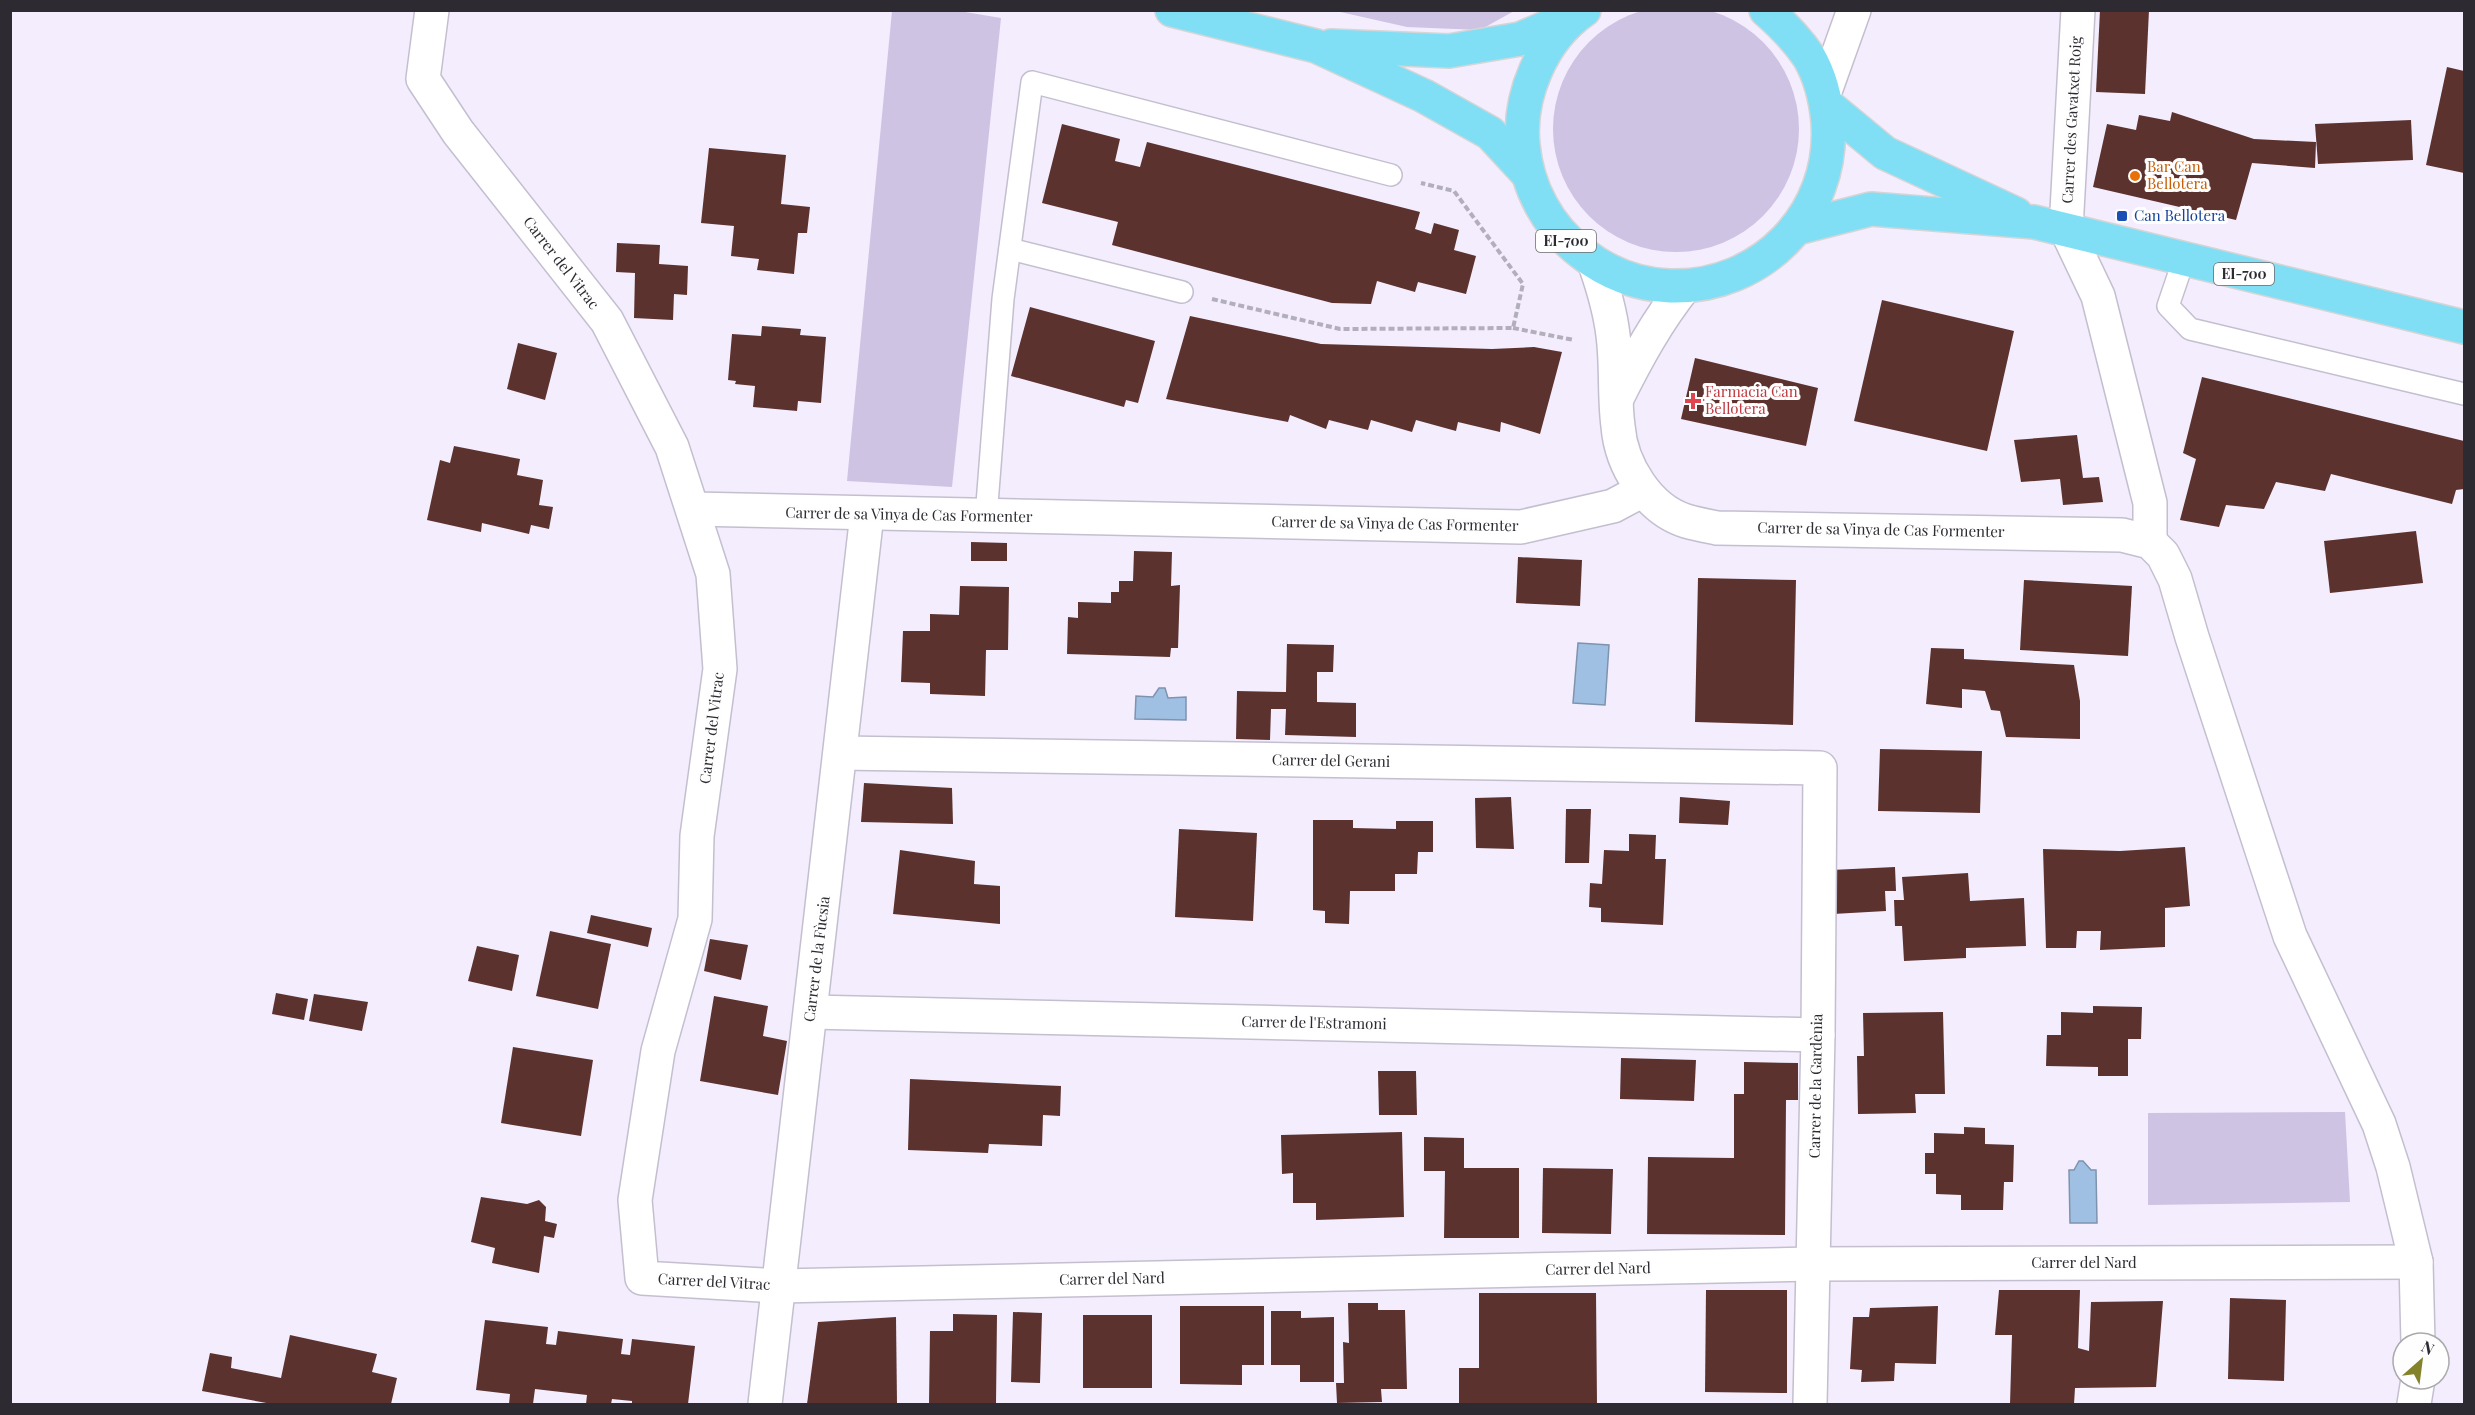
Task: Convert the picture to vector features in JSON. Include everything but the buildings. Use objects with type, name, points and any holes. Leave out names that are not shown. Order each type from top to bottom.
[{"type":"main road","name":"EI-700","points":[[1172,10],[1316,46],[1424,96],[1490,133],[1528,174]]},
{"type":"main road","name":"EI-700","points":[[1582,11],[1559,33],[1542,57],[1530,85],[1523,114],[1522,144],[1528,174],[1542,210],[1565,240],[1595,264],[1623,277],[1654,285],[1685,286],[1717,281],[1748,270],[1774,252],[1797,228],[1814,200],[1825,170],[1829,137],[1825,99],[1810,58],[1787,28],[1766,10]]},
{"type":"main road","name":"EI-700","points":[[1316,46],[1449,51],[1520,39],[1582,11]]},
{"type":"main road","name":"EI-700","points":[[1825,99],[1884,153],[2034,222]]},
{"type":"main road","name":"EI-700","points":[[1797,228],[1871,209],[2034,222],[2464,327]]},
{"type":"street","name":"Carrer del Vitrac","points":[[432,10],[423,79],[458,132],[607,321],[672,447],[713,574],[720,669],[698,836],[695,919],[657,1051],[635,1200],[642,1278],[779,1286]]},
{"type":"street","points":[[1825,99],[1854,10]]},
{"type":"street","name":"Carrer des Gavatxet Roig","points":[[2066,230],[2078,10]]},
{"type":"street","points":[[2066,230],[2098,296],[2150,503],[2150,542],[2163,555],[2175,579],[2290,936],[2379,1124],[2393,1167],[2416,1262],[2418,1331]]},
{"type":"street","points":[[1595,264],[1607,300],[1614,346],[1618,429],[1629,465],[1643,490]]},
{"type":"street","points":[[1616,399],[1645,342],[1685,286]]},
{"type":"street","name":"Carrer de sa Vinya de Cas Formenter","points":[[693,509],[986,517],[1521,526],[1613,506],[1643,490],[1659,507],[1685,521],[1717,528],[2077,533],[2122,535],[2150,542]]},
{"type":"street","name":"Carrer de la Fùcsia","points":[[765,1404],[867,514]]},
{"type":"street","name":"Carrer del Gerani","points":[[841,753],[1820,768]]},
{"type":"street","name":"Carrer de la Gardènia","points":[[1810,1404],[1811,1264],[1818,1035],[1820,768]]},
{"type":"street","name":"Carrer de l'Estramoni","points":[[811,1012],[1818,1035]]},
{"type":"street","name":"Carrer del Nard","points":[[779,1286],[1811,1264],[2416,1262]]},
{"type":"lane","points":[[986,517],[1003,299],[1032,82],[1391,175]]},
{"type":"lane","points":[[1010,249],[1182,292]]},
{"type":"lane","points":[[2184,259],[2168,306],[2190,329],[2464,394]]},
{"type":"path","points":[[1391,175],[1454,191],[1523,284],[1513,328]]},
{"type":"path","points":[[1182,292],[1340,329],[1513,328],[1614,346]]},
{"type":"shaded area","points":[[1676,6],[1700,9],[1723,16],[1744,27],[1763,42],[1778,61],[1789,82],[1796,105],[1799,129],[1796,153],[1789,176],[1778,197],[1763,216],[1744,231],[1723,242],[1700,249],[1676,252],[1652,249],[1629,242],[1608,231],[1589,216],[1574,197],[1563,176],[1556,153],[1553,129],[1556,105],[1563,82],[1574,61],[1589,42],[1608,27],[1629,16],[1652,9]]},
{"type":"shaded area","points":[[892,11],[959,11],[1001,18],[952,487],[847,481]]},
{"type":"shaded area","points":[[1336,11],[1514,11],[1480,30],[1407,27]]},
{"type":"shaded area","points":[[2345,1112],[2350,1202],[2148,1205],[2148,1113]]},
{"type":"water","points":[[1578,643],[1609,645],[1605,705],[1573,703]]},
{"type":"water","points":[[1159,688],[1165,688],[1168,698],[1186,697],[1186,720],[1135,719],[1136,696],[1153,697]]},
{"type":"water","points":[[2079,1161],[2083,1161],[2091,1170],[2096,1170],[2097,1223],[2070,1223],[2069,1170],[2074,1170]]},
{"type":"place","name":"Bar Can Bellotera","points":[[2135,176]]},
{"type":"place","name":"Can Bellotera","points":[[2122,216]]},
{"type":"place","name":"Farmacia Can Bellotera","points":[[1693,401]]}]
